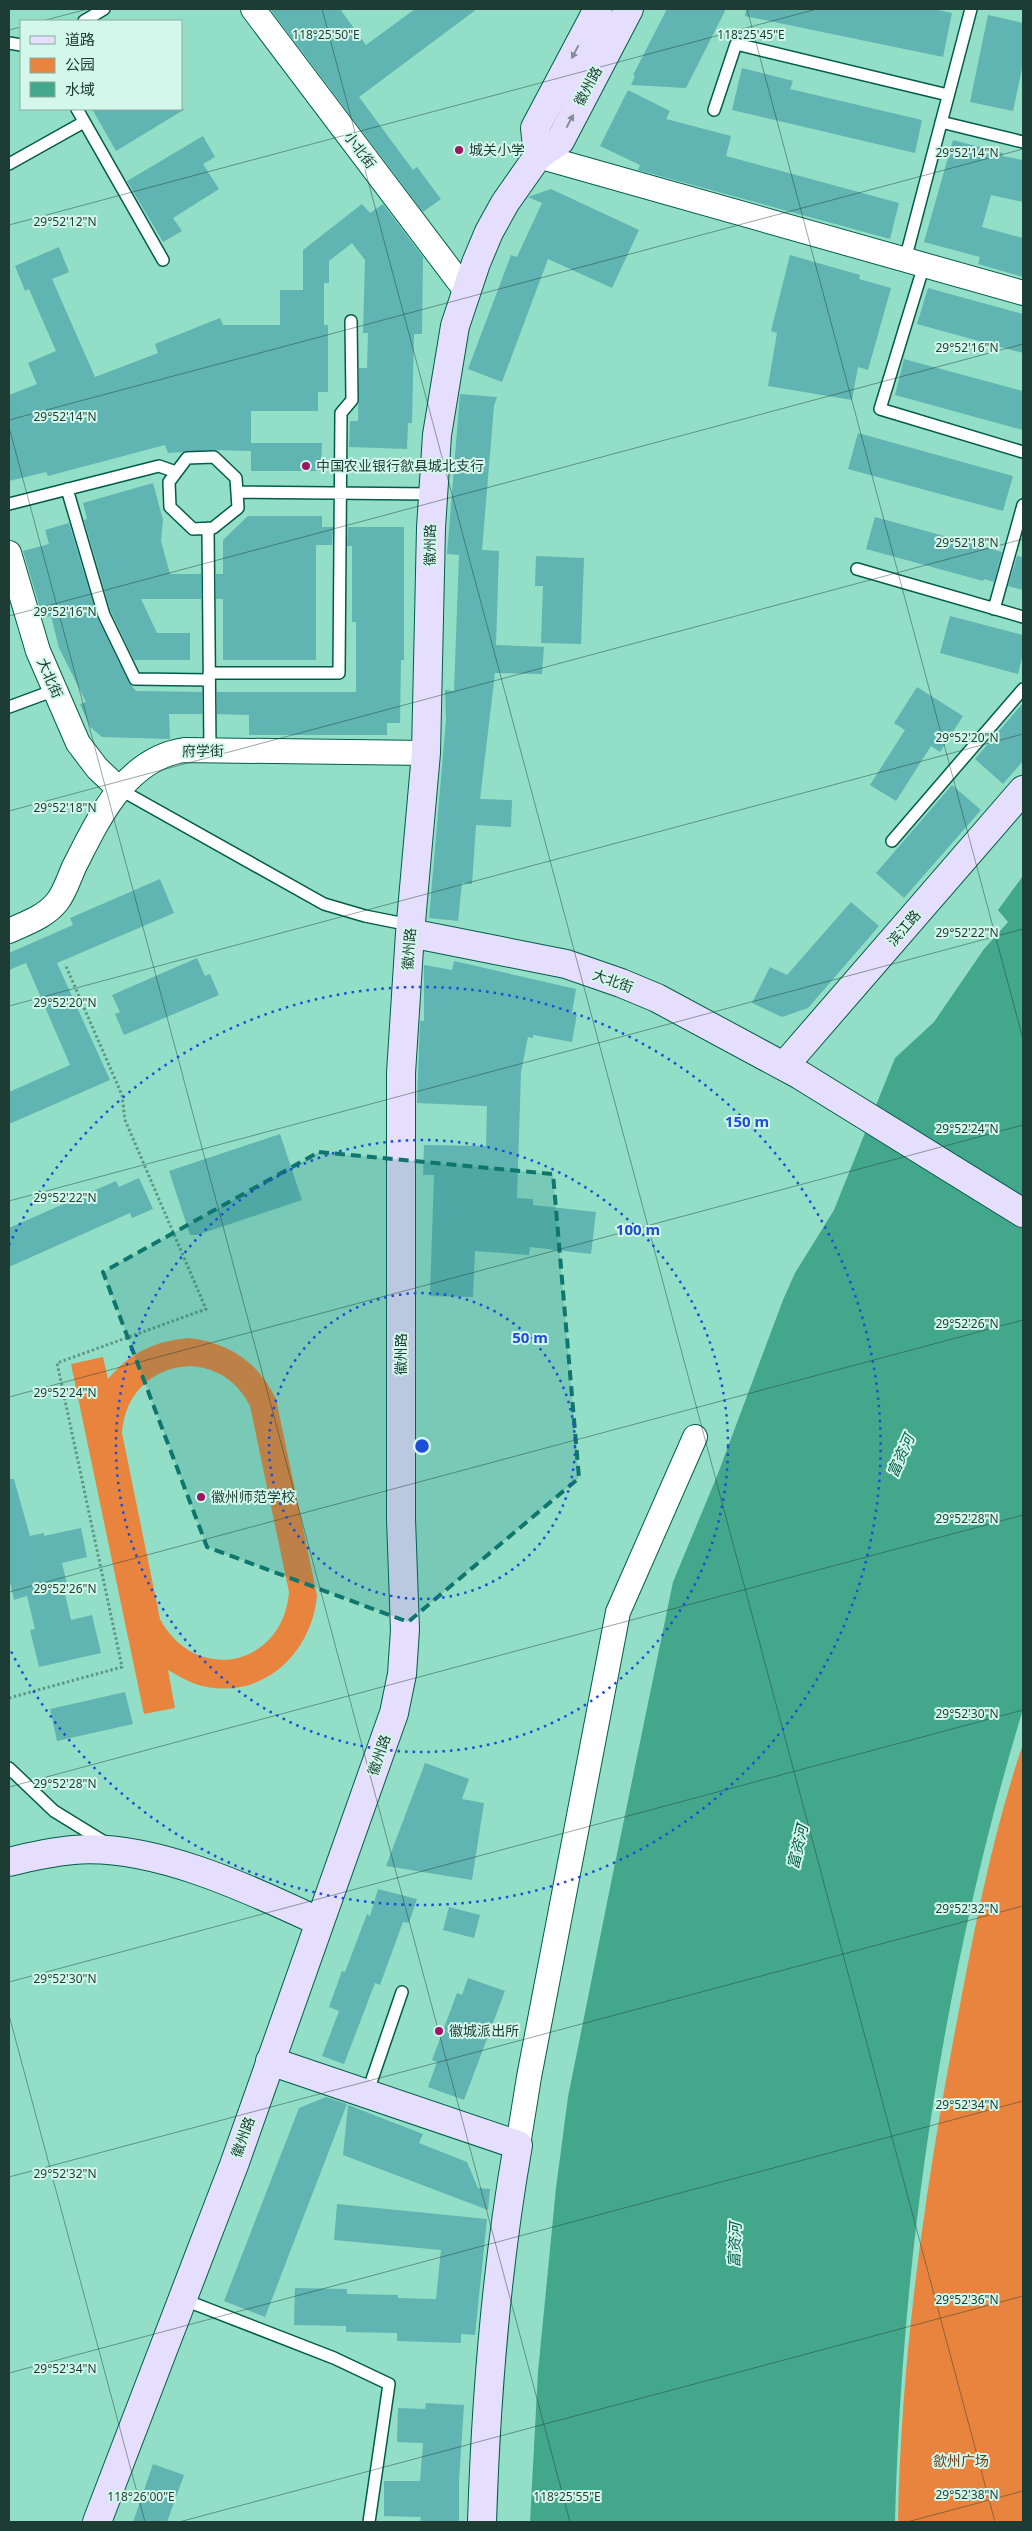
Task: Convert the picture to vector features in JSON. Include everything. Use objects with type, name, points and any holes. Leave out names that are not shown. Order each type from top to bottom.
[{"type":"main road","name":"徽州路","points":[[538,156],[535,128],[598,9]]},
{"type":"main road","name":"徽州路","points":[[97,2522],[270,2061],[394,1713],[404,1652],[401,1519],[401,1073],[410,929],[426,753],[432,494],[437,435],[449,352],[476,262],[504,203],[538,156],[560,141],[629,9]]},
{"type":"main road","name":"滨江路","points":[[792,1070],[1023,790]]},
{"type":"main road","name":"大北街","points":[[410,929],[566,964],[621,983],[692,1016],[792,1070],[1023,1212]]},
{"type":"main road","points":[[9,1862],[73,1850],[118,1851],[165,1861],[229,1883],[320,1922]]},
{"type":"main road","points":[[270,2061],[518,2145],[508,2203],[493,2332],[482,2522]]},
{"type":"street","name":"小北街","points":[[253,9],[466,291]]},
{"type":"street","points":[[538,156],[1023,293]]},
{"type":"street","name":"大北街","points":[[9,553],[38,651],[78,743],[97,768],[119,789]]},
{"type":"street","name":"府学街","points":[[9,931],[33,921],[47,912],[58,901],[93,830],[119,789],[139,769],[160,755],[184,750],[426,753]]},
{"type":"street","points":[[518,2145],[529,2077],[618,1612],[695,1437]]},
{"type":"lane","points":[[86,20],[104,9]]},
{"type":"lane","points":[[971,9],[941,122],[914,262],[880,409],[1023,452]]},
{"type":"lane","points":[[714,110],[736,44],[948,95]]},
{"type":"lane","points":[[78,110],[162,260]]},
{"type":"lane","points":[[9,164],[84,122]]},
{"type":"lane","points":[[941,122],[1023,142]]},
{"type":"lane","points":[[67,489],[104,615],[135,680],[339,673],[341,413],[352,400],[351,320]]},
{"type":"lane","points":[[214,457],[236,478],[237,492],[238,508],[213,528],[193,529],[170,507],[169,482],[187,458],[214,457]]},
{"type":"lane","points":[[9,504],[159,466],[176,472]]},
{"type":"lane","points":[[237,492],[432,494]]},
{"type":"lane","points":[[994,609],[1023,505]]},
{"type":"lane","points":[[208,528],[210,750]]},
{"type":"lane","points":[[857,569],[1023,618]]},
{"type":"lane","points":[[892,841],[1023,689]]},
{"type":"lane","points":[[9,707],[55,690]]},
{"type":"lane","points":[[119,789],[324,904],[410,929]]},
{"type":"lane","points":[[9,1768],[54,1811],[118,1851]]},
{"type":"lane","points":[[367,2094],[402,1992]]},
{"type":"lane","points":[[182,2299],[334,2358],[389,2384],[369,2522]]},
{"type":"path","points":[[9,1698],[122,1667],[57,1363],[206,1309],[125,1120],[122,1095],[65,964]]},
{"type":"highlighted area","points":[[319,1152],[553,1174],[579,1478],[408,1622],[207,1547],[103,1272]]},
{"type":"green space","points":[[189,1338],[217,1344],[230,1350],[241,1356],[251,1365],[269,1386],[276,1399],[317,1595],[313,1617],[305,1637],[293,1655],[278,1670],[260,1681],[240,1687],[218,1688],[195,1684],[168,1670],[175,1708],[144,1714],[71,1364],[103,1357],[108,1379],[134,1355],[154,1345]],"holes":[[[190,1366],[200,1367],[226,1377],[239,1389],[250,1406],[289,1592],[283,1617],[271,1637],[255,1651],[235,1658],[215,1659],[194,1653],[175,1640],[160,1619],[122,1433],[128,1406],[142,1386],[163,1372]]]},
{"type":"green space","name":"歙州广场","points":[[1023,1744],[1023,2522],[898,2522],[900,2460],[909,2335],[934,2149],[956,2026],[985,1884],[1002,1813]]},
{"type":"water","name":"富资河","points":[[1023,876],[1023,1709],[995,1808],[971,1908],[950,2009],[932,2111],[918,2213],[907,2316],[899,2419],[895,2522],[530,2522],[538,2372],[556,2188],[568,2097],[673,1582],[717,1476],[783,1300],[795,1273],[834,1210],[895,1058],[934,1022],[984,949],[1008,922],[998,910]]},
{"type":"building","points":[[270,9],[340,9],[366,45],[415,9],[477,9],[359,97],[413,170],[417,167],[441,199],[423,212]]},
{"type":"building","points":[[667,9],[726,9],[686,88],[631,85],[635,76],[633,75]]},
{"type":"building","points":[[746,9],[934,9],[952,13],[943,57],[745,16]]},
{"type":"building","points":[[988,15],[1023,23],[1023,64],[1013,111],[970,102]]},
{"type":"building","points":[[742,68],[793,81],[790,89],[922,120],[915,153],[732,110]]},
{"type":"building","points":[[628,90],[670,111],[666,119],[731,136],[726,156],[899,203],[890,239],[638,170],[640,165],[600,146]]},
{"type":"building","points":[[185,109],[116,151],[93,110]]},
{"type":"building","points":[[203,136],[215,157],[203,164],[219,189],[173,218],[182,231],[163,242],[127,181]]},
{"type":"building","points":[[953,140],[1003,153],[1002,156],[1023,160],[1023,202],[991,195],[982,227],[1023,238],[1023,277],[978,264],[980,257],[924,242]]},
{"type":"building","points":[[551,189],[639,230],[612,288],[548,259],[502,382],[468,369],[511,255],[517,257],[542,203],[528,197]]},
{"type":"building","points":[[362,204],[370,213],[383,204],[423,257],[422,334],[414,334],[412,423],[408,423],[407,449],[349,447],[350,421],[358,421],[359,368],[367,368],[368,333],[363,333],[365,260],[352,243],[329,261],[329,283],[324,283],[324,325],[328,325],[328,392],[318,392],[318,411],[251,411],[251,443],[322,443],[321,471],[251,471],[251,451],[214,450],[168,453],[165,445],[48,476],[46,472],[9,481],[9,395],[37,384],[28,363],[56,351],[29,289],[25,291],[15,266],[59,247],[69,272],[52,279],[95,377],[158,353],[155,344],[220,318],[223,325],[280,325],[280,290],[303,290],[303,250]]},
{"type":"building","points":[[790,255],[860,275],[859,279],[891,288],[868,370],[858,367],[852,400],[768,386],[777,333],[771,331]]},
{"type":"building","points":[[928,288],[1023,314],[1023,353],[917,324]]},
{"type":"building","points":[[904,359],[1023,391],[1023,430],[895,395]]},
{"type":"building","points":[[460,394],[497,397],[494,406],[482,550],[499,551],[496,645],[544,647],[542,674],[495,673],[480,799],[512,800],[511,827],[476,825],[472,884],[462,883],[458,921],[429,918],[446,720],[445,690],[454,691],[459,555],[447,554]]},
{"type":"building","points":[[858,433],[1013,476],[1003,511],[848,469]]},
{"type":"building","points":[[153,483],[163,520],[161,541],[170,574],[201,574],[201,599],[141,599],[157,633],[190,633],[190,660],[134,660],[111,612],[84,520],[87,519],[83,503]]},
{"type":"building","points":[[248,516],[322,516],[322,527],[333,527],[332,545],[316,545],[316,660],[223,660],[223,599],[216,599],[216,574],[223,574],[223,540]]},
{"type":"building","points":[[875,517],[1002,552],[994,582],[984,579],[983,581],[866,549]]},
{"type":"building","points":[[69,523],[97,617],[129,683],[136,691],[202,692],[202,714],[169,714],[170,739],[102,737],[90,727],[80,704],[86,702],[59,648],[51,616],[43,618],[23,551],[49,544],[45,530]]},
{"type":"building","points":[[348,527],[404,527],[404,660],[401,660],[400,723],[387,723],[387,735],[249,735],[249,715],[217,714],[217,692],[356,692],[356,622],[352,622],[352,546],[347,546]]},
{"type":"building","points":[[536,556],[584,558],[581,644],[541,643],[543,586],[535,586]]},
{"type":"building","points":[[1017,556],[1023,557],[1023,590],[1008,586]]},
{"type":"building","points":[[950,616],[1023,635],[1023,654],[1018,674],[940,653]]},
{"type":"building","points":[[917,687],[963,716],[940,752],[931,746],[896,801],[870,785],[905,730],[894,723]]},
{"type":"building","points":[[1023,703],[1023,761],[1003,784],[975,759]]},
{"type":"building","points":[[952,785],[981,810],[904,898],[876,873]]},
{"type":"building","points":[[160,879],[174,913],[57,963],[110,1080],[9,1124],[9,1092],[70,1065],[26,963],[9,970],[9,953],[73,925],[70,918]]},
{"type":"building","points":[[851,902],[879,926],[808,1008],[782,1017],[752,1003],[770,967],[787,975]]},
{"type":"building","points":[[197,958],[205,976],[210,974],[219,995],[124,1035],[115,1014],[120,1012],[112,995]]},
{"type":"building","points":[[454,961],[576,989],[572,1013],[577,1014],[572,1042],[533,1035],[533,1038],[528,1037],[521,1072],[517,1198],[533,1199],[533,1205],[596,1212],[591,1254],[530,1247],[529,1255],[475,1251],[473,1297],[430,1296],[434,1175],[423,1175],[424,1145],[486,1146],[487,1106],[417,1103],[420,1021],[424,1021],[424,965],[452,970]]},
{"type":"building","points":[[280,1134],[302,1200],[197,1235],[190,1235],[169,1171]]},
{"type":"building","points":[[139,1178],[153,1209],[132,1218],[130,1213],[9,1267],[9,1228],[116,1181],[119,1187]]},
{"type":"building","points":[[9,1479],[14,1479],[30,1536],[44,1533],[44,1536],[81,1528],[87,1557],[62,1563],[67,1584],[63,1585],[71,1620],[92,1615],[101,1653],[39,1667],[30,1630],[35,1629],[27,1596],[14,1600],[9,1578]]},
{"type":"building","points":[[125,1692],[133,1724],[57,1741],[50,1709]]},
{"type":"building","points":[[425,1763],[469,1779],[462,1799],[484,1803],[472,1880],[386,1866]]},
{"type":"building","points":[[378,1889],[417,1899],[409,1923],[403,1922],[380,1985],[375,1983],[344,2064],[322,2056],[339,2011],[329,2007],[342,1971],[345,1972],[367,1914],[370,1916]]},
{"type":"building","points":[[449,1907],[480,1915],[474,1938],[443,1930]]},
{"type":"building","points":[[468,1978],[505,1991],[464,2100],[428,2087],[437,2062],[432,2060],[457,1993],[462,1995]]},
{"type":"building","points":[[326,2097],[347,2104],[265,2317],[224,2301],[299,2108]]},
{"type":"building","points":[[348,2105],[423,2134],[419,2143],[467,2162],[478,2188],[490,2189],[488,2210],[343,2155]]},
{"type":"building","points":[[337,2204],[487,2219],[475,2335],[461,2334],[461,2343],[397,2341],[397,2333],[346,2332],[346,2326],[294,2325],[295,2288],[347,2289],[347,2294],[398,2295],[398,2298],[436,2299],[441,2250],[334,2240]]},
{"type":"building","points":[[426,2403],[464,2405],[459,2480],[459,2522],[420,2522],[421,2517],[384,2516],[384,2481],[420,2481],[423,2443],[397,2442],[398,2408],[425,2409]]},
{"type":"building","points":[[153,2464],[184,2475],[167,2522],[133,2522]]},
{"type":"place","name":"城关小学","points":[[459,150]]},
{"type":"place","name":"中国农业银行歙县城北支行","points":[[306,466]]},
{"type":"place","name":"徽州师范学校","points":[[201,1497]]},
{"type":"place","name":"徽城派出所","points":[[439,2031]]}]
